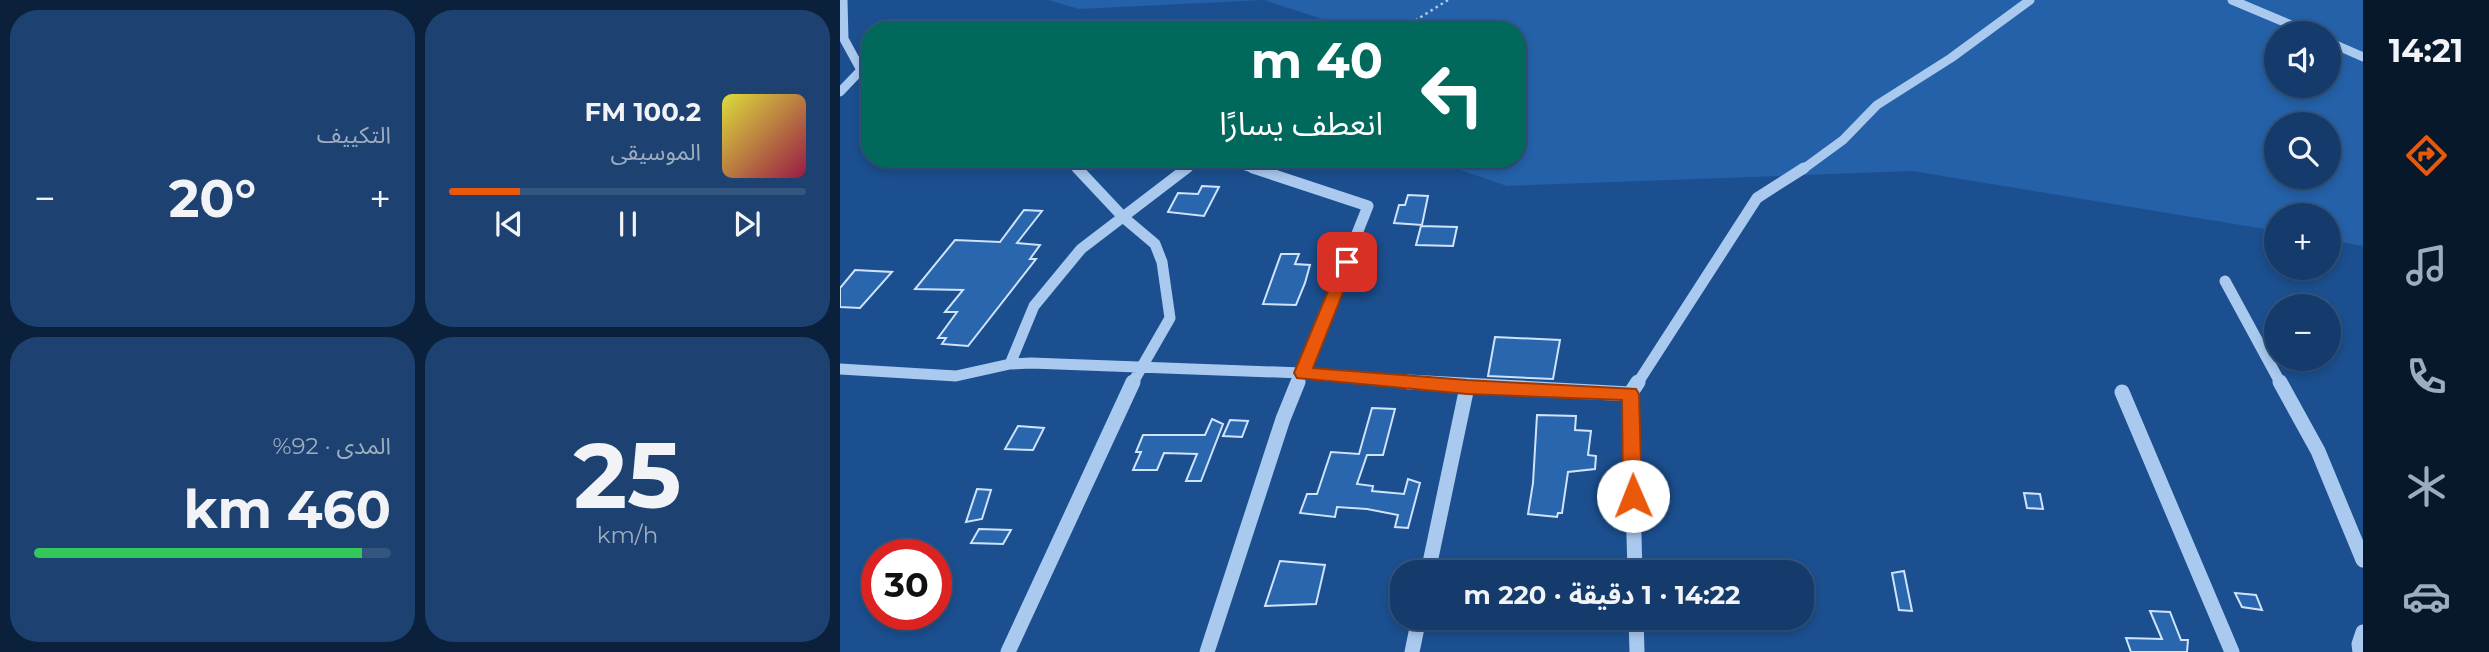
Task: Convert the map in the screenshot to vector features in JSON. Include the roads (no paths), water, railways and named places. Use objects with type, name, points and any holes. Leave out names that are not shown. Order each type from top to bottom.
[{"type":"street","points":[[843,0],[844,39],[861,65]]},
{"type":"street","points":[[1635,560],[1630,394],[1757,198],[1793,177],[1843,140],[1877,105],[1951,58],[2030,0]]},
{"type":"street","points":[[2232,0],[2281,21]]},
{"type":"street","points":[[2341,47],[2363,57]]},
{"type":"street","points":[[840,92],[861,74]]},
{"type":"street","points":[[1008,652],[1139,368],[1170,318],[1162,262],[1155,244],[1123,217],[1077,168]]},
{"type":"street","points":[[1010,364],[1034,306],[1081,248],[1188,168]]},
{"type":"street","points":[[1207,652],[1277,436],[1368,206],[1252,168]]},
{"type":"street","points":[[2225,281],[2318,451],[2363,560]]},
{"type":"street","points":[[840,369],[956,376],[1010,364],[1303,373],[1467,387],[1630,394]]},
{"type":"street","points":[[1431,560],[1467,387]]},
{"type":"street","points":[[2123,392],[2232,652]]},
{"type":"street","points":[[1412,652],[1417,630]]},
{"type":"street","points":[[1636,630],[1637,652]]},
{"type":"street","points":[[2360,652],[2359,644],[2363,632]]}]
